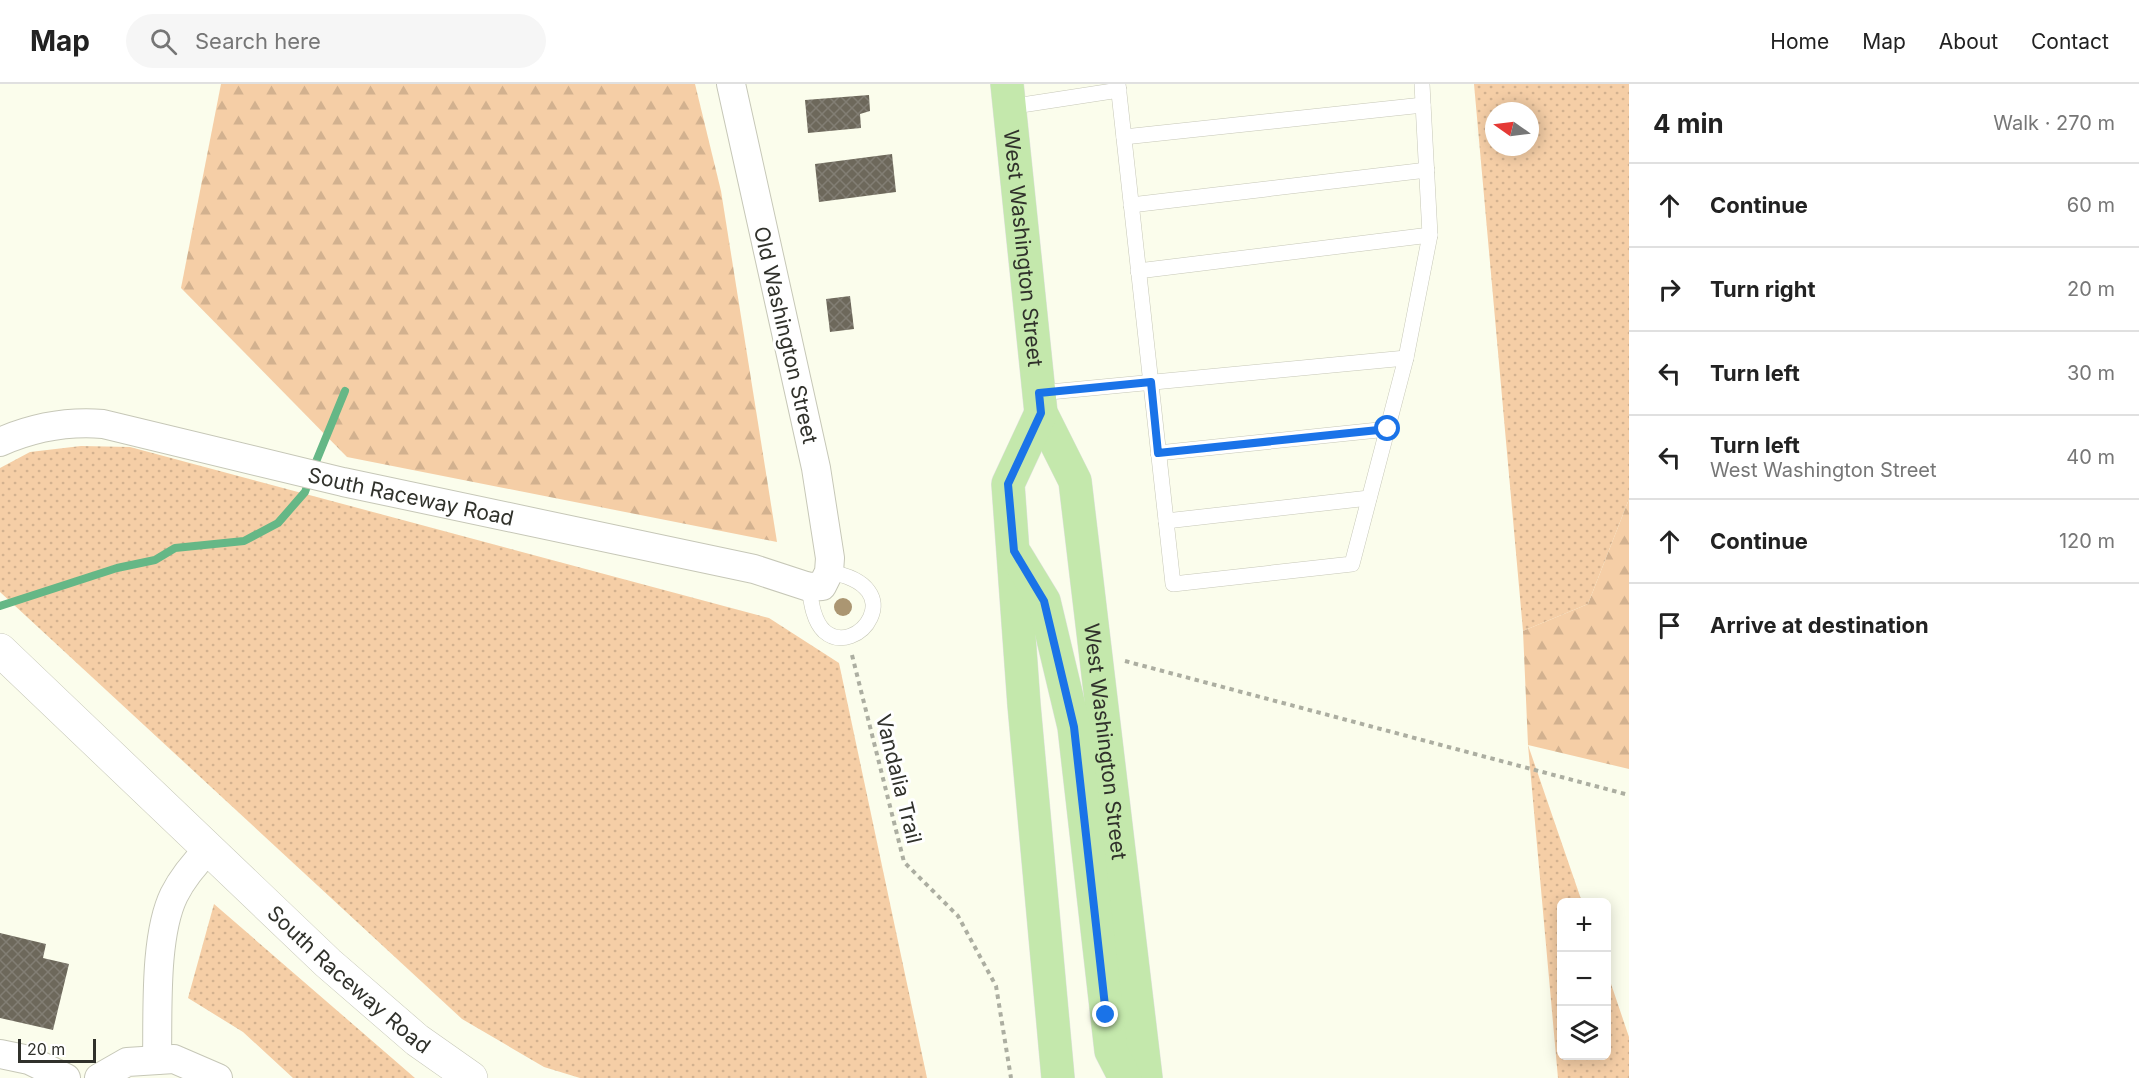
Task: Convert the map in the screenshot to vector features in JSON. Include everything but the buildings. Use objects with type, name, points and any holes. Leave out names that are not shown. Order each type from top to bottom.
[{"type":"main road","name":"West Washington Street","points":[[1008,95],[1040,403],[1075,481],[1146,1078]]},
{"type":"main road","points":[[1040,403],[1008,484],[1024,705],[1058,1078]]},
{"type":"main road","points":[[1014,551],[1044,601],[1074,727],[1111,1051],[1125,1078]]},
{"type":"main road","name":"South Raceway Road","points":[[0,650],[207,850],[346,979],[417,1040],[471,1078]]},
{"type":"street","name":"Old Washington Street","points":[[730,84],[816,468],[830,558],[820,582]]},
{"type":"street","name":"South Raceway Road","points":[[0,442],[45,426],[74,422],[103,424],[325,477],[820,582]]},
{"type":"street","points":[[157,1060],[159,964],[165,930],[173,897],[188,871],[207,850]]},
{"type":"street","points":[[0,1054],[29,1060],[66,1078]]},
{"type":"street","points":[[99,1078],[127,1062],[174,1059],[218,1078]]},
{"type":"lane","points":[[1008,95],[1119,87],[1173,584],[1352,564],[1406,358],[1430,235],[1422,84]]},
{"type":"lane","points":[[1124,137],[1424,105]]},
{"type":"lane","points":[[1131,205],[1427,170]]},
{"type":"lane","points":[[1138,271],[1430,235]]},
{"type":"lane","points":[[1040,403],[1151,382],[1406,358]]},
{"type":"lane","points":[[1158,453],[1388,429]]},
{"type":"lane","points":[[1166,521],[1369,498]]},
{"type":"lane","points":[[851,576],[866,585],[873,596],[872,613],[865,628],[854,636],[848,637],[838,638],[824,630],[813,612],[820,582],[851,576]]},
{"type":"path","name":"Vandalia Trail","points":[[848,637],[904,862],[958,916],[996,986],[1011,1078]]},
{"type":"path","points":[[1095,652],[1629,795]]},
{"type":"green space","points":[[221,84],[695,84],[721,191],[777,542],[347,457],[181,288]]},
{"type":"green space","points":[[1474,84],[1629,84],[1629,499],[1588,604],[1523,631]]},
{"type":"green space","points":[[81,446],[130,447],[769,618],[839,663],[927,1078],[580,1078],[544,1067],[462,1019],[0,592],[0,468],[30,452]]},
{"type":"green space","points":[[1629,499],[1629,769],[1528,745],[1523,631],[1588,604]]},
{"type":"green space","points":[[1528,745],[1581,898],[1557,898],[1557,1060],[1611,1060],[1611,984],[1629,1037],[1629,1078],[1558,1078]]},
{"type":"green space","points":[[214,904],[415,1078],[293,1078],[243,1032],[188,998]]},
{"type":"waterway","points":[[313,469],[345,391]]},
{"type":"waterway","points":[[0,606],[117,568],[155,560],[175,548],[244,541],[278,523],[305,492],[309,481]]},
{"type":"route","points":[[1106,1015],[1074,727],[1044,601],[1014,551],[1008,484],[1041,413],[1039,393],[1151,382],[1158,453],[1388,429]]}]
